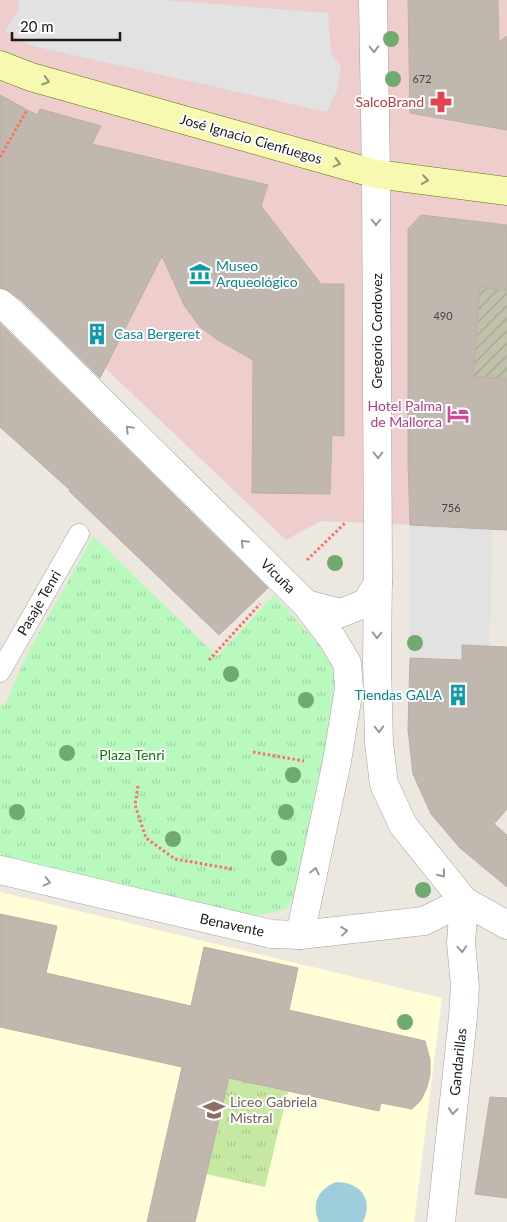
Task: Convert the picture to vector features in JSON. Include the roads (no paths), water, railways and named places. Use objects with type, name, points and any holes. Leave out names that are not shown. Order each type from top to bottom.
[{"type":"main road","name":"José Ignacio Cienfuegos","points":[[0,65],[32,77],[376,174],[507,191]]},
{"type":"street","name":"Gregorio Cordovez","points":[[373,0],[376,174],[377,663],[379,743],[384,784],[403,825],[464,901]]},
{"type":"street","name":"Vicuña","points":[[0,303],[306,604],[332,638],[347,664],[350,688],[337,761],[300,936]]},
{"type":"street","points":[[306,604],[341,613],[366,603],[378,583]]},
{"type":"street","name":"Benavente","points":[[0,870],[232,926],[271,934],[300,936],[424,922],[464,901]]},
{"type":"street","points":[[464,901],[507,925]]},
{"type":"street","name":"Gandarillas","points":[[441,1222],[463,1017],[465,986],[461,943],[464,901]]},
{"type":"lane","name":"Pasaje Tenri","points":[[0,672],[78,534]]},
{"type":"water","points":[[336,1182],[352,1185],[363,1193],[367,1206],[363,1222],[319,1222],[316,1209],[318,1198],[325,1189]]},
{"type":"place","name":"SalcoBrand","points":[[441,102]]},
{"type":"place","name":"Museo Arqueológico","points":[[200,274]]},
{"type":"place","name":"Casa Bergeret","points":[[97,334]]},
{"type":"place","name":"Hotel Palma de Mallorca","points":[[458,414]]},
{"type":"place","name":"Tiendas GALA","points":[[458,695]]},
{"type":"place","name":"Liceo Gabriela Mistral","points":[[214,1110]]},
{"type":"park label","name":"Plaza Tenri","points":[[132,755]]}]
